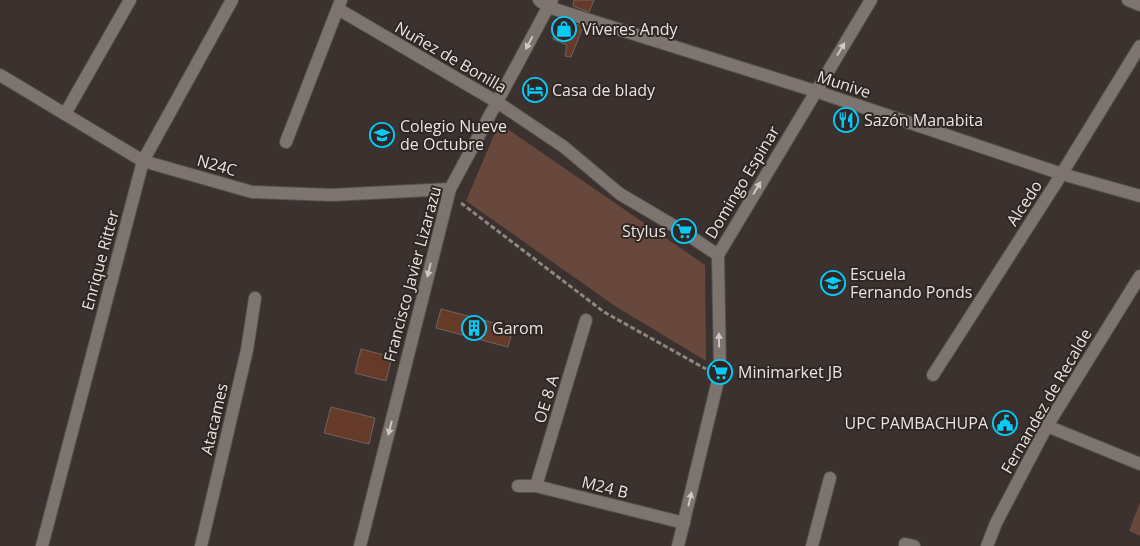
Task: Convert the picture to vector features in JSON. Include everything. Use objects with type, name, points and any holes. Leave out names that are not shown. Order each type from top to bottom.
[{"type":"street","points":[[65,114],[130,0]]},
{"type":"street","name":"Enrique Ritter","points":[[42,546],[143,161],[232,0]]},
{"type":"street","name":"Domingo Espinar","points":[[678,546],[720,372],[718,255],[871,0]]},
{"type":"street","points":[[1128,0],[1140,5]]},
{"type":"street","name":"Munive","points":[[546,2],[1062,174],[1140,196]]},
{"type":"street","name":"Francisco Javier Lizarazu","points":[[360,546],[450,189],[497,102],[546,2]]},
{"type":"street","points":[[286,142],[339,5]]},
{"type":"street","name":"Nuñez de Bonilla","points":[[339,5],[497,102],[564,147],[620,194],[676,227],[718,255]]},
{"type":"street","name":"Alcedo","points":[[933,375],[1062,174],[1140,46]]},
{"type":"street","name":"N24C","points":[[0,75],[143,161],[252,192],[330,195],[450,189]]},
{"type":"street","name":"Fernandez de Recalde","points":[[987,546],[996,523],[1047,426],[1140,276]]},
{"type":"street","name":"Atacames","points":[[201,546],[247,350],[254,298]]},
{"type":"street","name":"OE 8 A","points":[[536,486],[586,320]]},
{"type":"street","points":[[1047,426],[1140,464]]},
{"type":"street","points":[[812,546],[830,478]]},
{"type":"street","name":"M24 B","points":[[518,486],[536,486],[684,523]]},
{"type":"path","points":[[460,203],[604,312],[708,370]]},
{"type":"shaded area","points":[[499,123],[705,265],[706,361],[615,306],[466,201]]},
{"type":"shaded area","points":[[1140,502],[1140,536],[1129,531]]},
{"type":"building","points":[[574,0],[594,0],[589,12],[573,6]]},
{"type":"building","points":[[560,22],[570,26],[570,22],[583,27],[571,57],[565,56],[567,45],[553,39]]},
{"type":"building","name":"Garom","points":[[441,309],[513,328],[508,347],[436,328]]},
{"type":"building","points":[[361,349],[392,357],[386,381],[355,373]]},
{"type":"building","points":[[331,407],[375,418],[369,444],[324,433]]},
{"type":"place","name":"Víveres Andy","points":[[564,29]]},
{"type":"place","name":"Casa de blady","points":[[535,90]]},
{"type":"place","name":"Sazón Manabita","points":[[846,120]]},
{"type":"place","name":"Colegio Nueve de Octubre","points":[[382,135]]},
{"type":"place","name":"Stylus","points":[[684,231]]},
{"type":"place","name":"Escuela Fernando Ponds","points":[[833,283]]},
{"type":"place","name":"Garom","points":[[474,328]]},
{"type":"place","name":"Minimarket JB","points":[[720,372]]},
{"type":"place","name":"UPC PAMBACHUPA","points":[[1005,423]]}]
